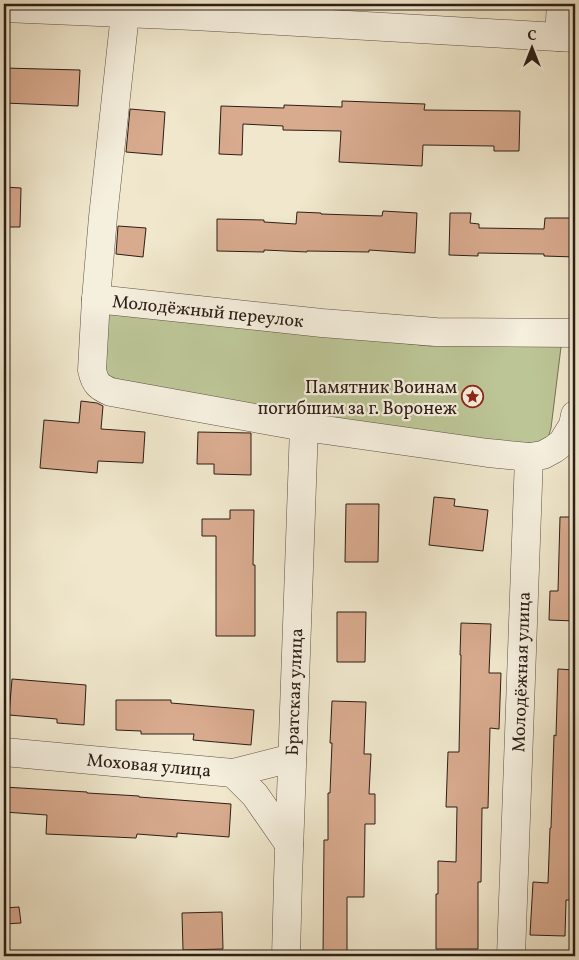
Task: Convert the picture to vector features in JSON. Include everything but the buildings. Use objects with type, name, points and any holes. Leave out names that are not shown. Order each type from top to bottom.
[{"type":"street","points":[[4,8],[125,14],[194,10],[386,16],[567,37],[561,4]]},
{"type":"street","points":[[96,299],[125,14]]},
{"type":"street","name":"Молодёжный переулок","points":[[529,457],[304,427],[111,392],[101,388],[94,380],[92,370],[96,299],[322,323],[436,332],[575,333]]},
{"type":"street","points":[[529,457],[543,455],[562,443],[572,426],[575,415]]},
{"type":"street","name":"Братская улица","points":[[286,956],[304,427]]},
{"type":"street","name":"Молодёжная улица","points":[[511,956],[529,457]]},
{"type":"street","name":"Моховая улица","points":[[4,752],[232,773],[292,758]]},
{"type":"street","points":[[232,773],[255,795],[289,844]]},
{"type":"green space","points":[[116,312],[430,346],[477,341],[559,342],[561,347],[551,428],[548,438],[540,443],[484,445],[104,378],[107,313]]},
{"type":"place","name":"Памятник Воинам погибшим за г. Воронеж","points":[[473,397]]}]
